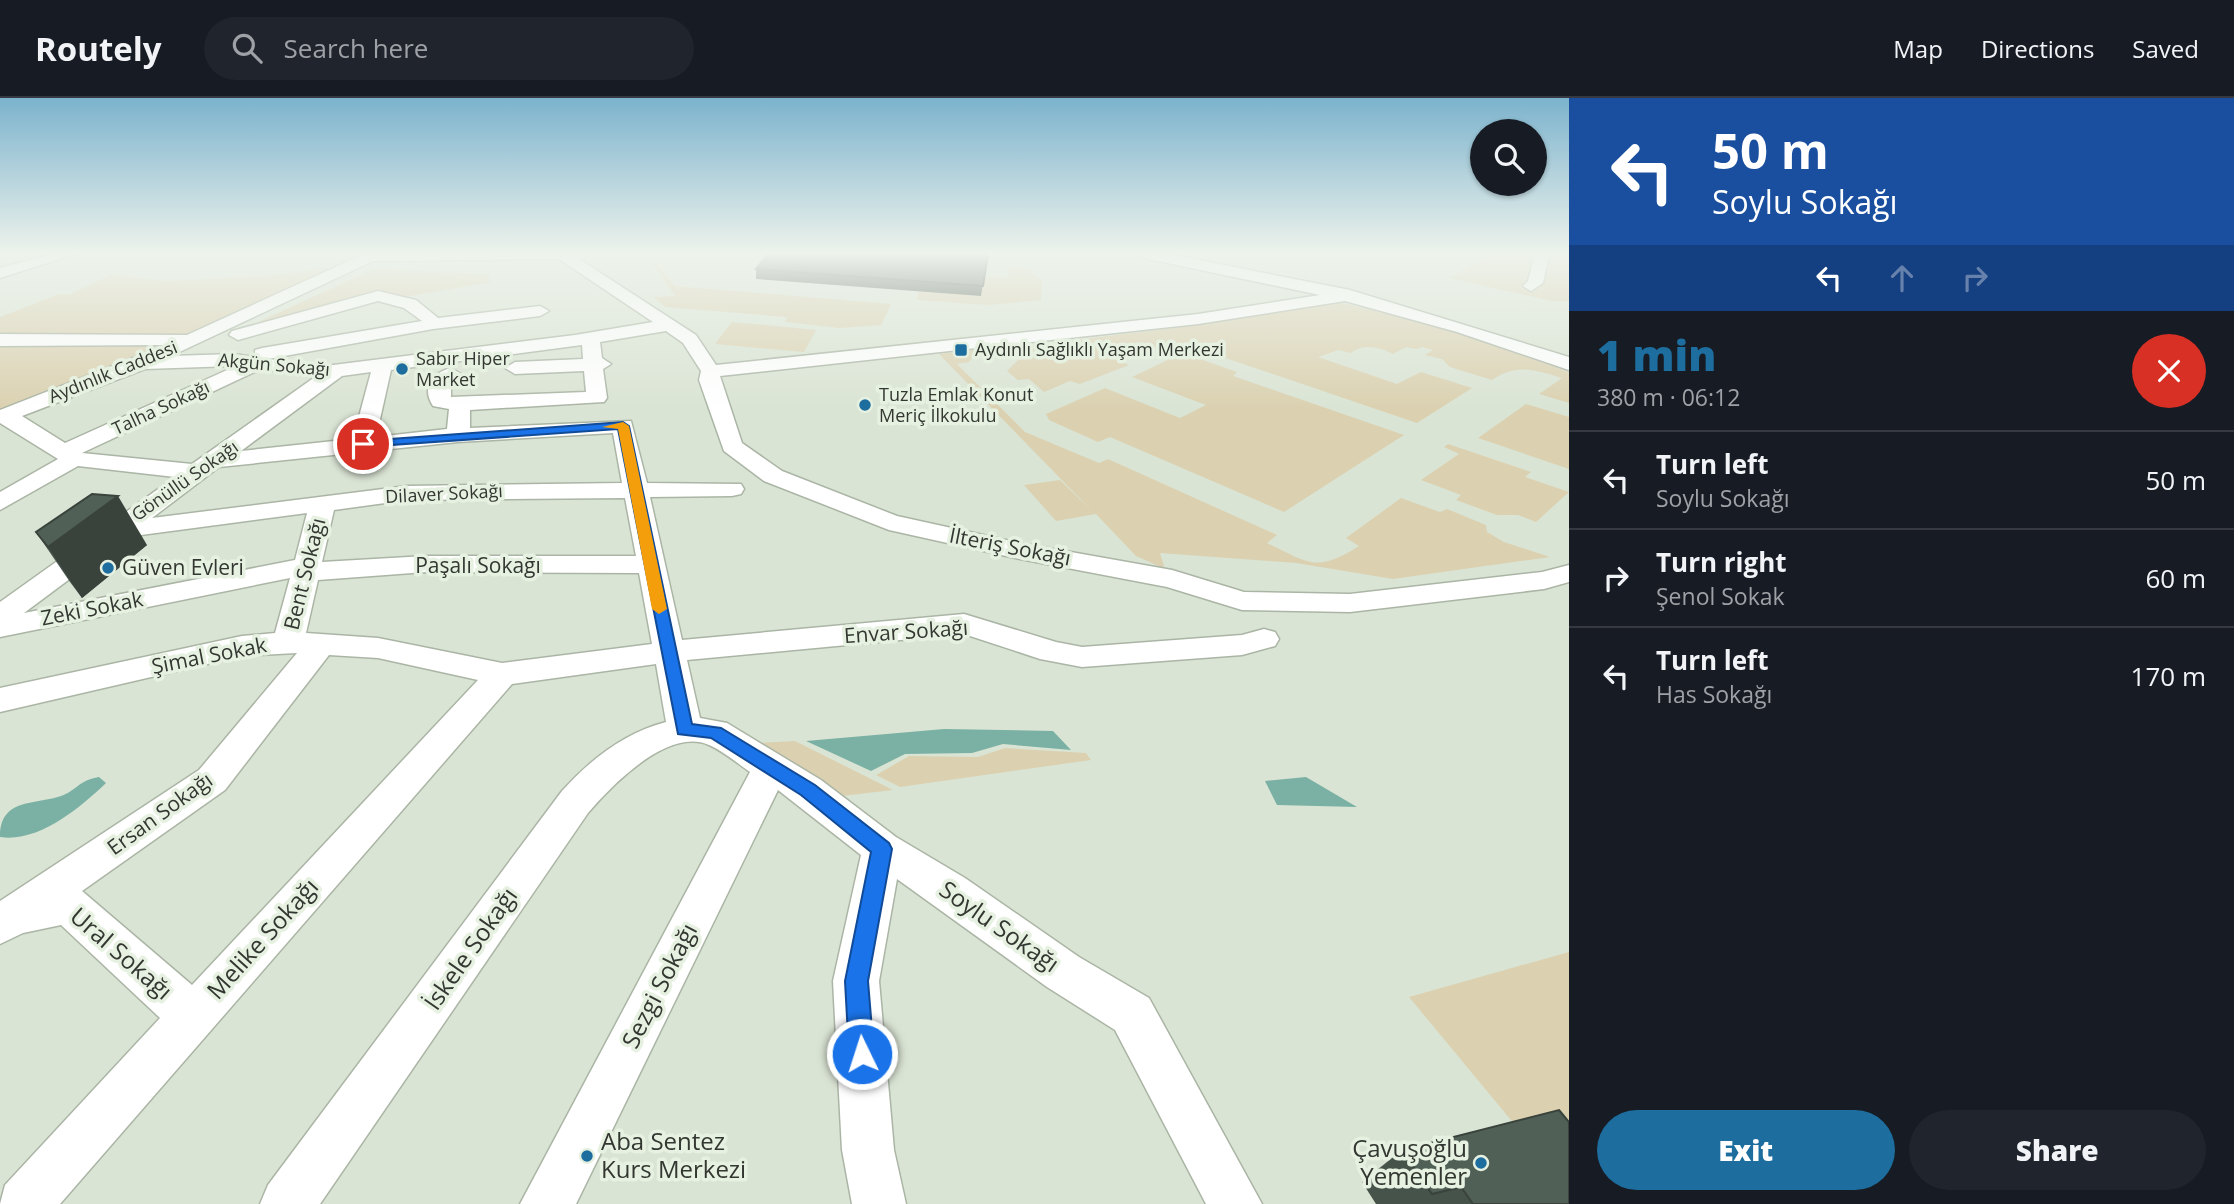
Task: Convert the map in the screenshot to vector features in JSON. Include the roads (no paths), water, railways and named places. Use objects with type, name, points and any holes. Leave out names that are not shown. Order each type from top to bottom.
[{"type":"street","name":"Aydınlık Caddesi","points":[[2,416],[146,360],[266,306]]},
{"type":"street","points":[[146,360],[343,306]]},
{"type":"street","points":[[412,306],[433,324]]},
{"type":"street","name":"İlteriş Sokağı","points":[[640,306],[690,339],[711,371],[709,380],[732,446],[773,476],[889,522],[1172,579],[1242,600],[1350,603],[1544,580],[1569,573]]},
{"type":"street","points":[[711,371],[1198,319],[1283,306]]},
{"type":"street","points":[[1388,306],[1467,328],[1569,364]]},
{"type":"street","points":[[233,360],[433,324],[540,311]]},
{"type":"street","name":"Akgün Sokağı","points":[[146,360],[233,360],[336,371],[382,366],[451,364],[670,325]]},
{"type":"street","points":[[0,340],[194,339]]},
{"type":"street","points":[[582,340],[598,364],[597,398],[460,404],[440,402],[441,377],[451,364],[598,364]]},
{"type":"street","name":"Talha Sokağı","points":[[0,502],[69,455],[258,363]]},
{"type":"street","points":[[363,444],[382,366]]},
{"type":"street","name":"Gönüllü Sokağı","points":[[0,616],[336,371]]},
{"type":"street","points":[[458,435],[460,404]]},
{"type":"street","points":[[2,416],[69,455],[205,467],[363,444],[458,435],[623,426],[685,730]]},
{"type":"street","name":"Dilaver Sokağı","points":[[116,530],[407,493],[732,489]]},
{"type":"street","name":"Bent Sokağı","points":[[305,643],[306,569],[322,505]]},
{"type":"street","name":"Paşalı Sokağı","points":[[306,569],[426,564],[651,564]]},
{"type":"street","name":"Zeki Sokak","points":[[0,627],[306,569]]},
{"type":"street","name":"Envar Sokağı","points":[[502,674],[667,652],[964,624],[983,627],[1056,655],[1082,657],[1242,645],[1264,639]]},
{"type":"street","name":"Şimal Sokak","points":[[0,700],[243,646],[305,643],[378,648],[502,674]]},
{"type":"street","name":"Ersan Sokağı","points":[[1,924],[212,780],[305,643]]},
{"type":"street","name":"Melike Sokağı","points":[[24,1204],[502,674]]},
{"type":"street","name":"Soylu Sokağı","points":[[685,730],[715,732],[808,790],[882,849],[950,891],[1063,972],[1132,1014],[1236,1204]]},
{"type":"street","name":"İskele Sokağı","points":[[287,1204],[575,802],[600,773],[632,752],[654,738],[685,730]]},
{"type":"street","name":"Sezgi Sokağı","points":[[547,1204],[771,767]]},
{"type":"street","points":[[879,1204],[868,1150],[856,981],[882,849]]},
{"type":"street","name":"Ural Sokağı","points":[[1,924],[68,905],[193,1017]]},
{"type":"water","points":[[944,729],[1053,731],[1071,750],[1003,744],[972,753],[905,754],[871,771],[806,741]]},
{"type":"water","points":[[99,777],[106,783],[58,822],[29,835],[0,837],[2,824],[12,809],[61,796]]},
{"type":"water","points":[[1306,777],[1357,807],[1277,805],[1265,781]]},
{"type":"place","name":"Aydınlı Sağlıklı Yaşam Merkezi","points":[[961,350]]},
{"type":"place","name":"Sabır Hiper Market","points":[[402,369]]},
{"type":"place","name":"Tuzla Emlak Konut Meriç İlkokulu","points":[[865,405]]},
{"type":"place","name":"Güven Evleri","points":[[108,568]]},
{"type":"place","name":"Aba Sentez Kurs Merkezi","points":[[587,1156]]},
{"type":"place","name":"Çavuşoğlu Yemenler","points":[[1481,1163]]}]
